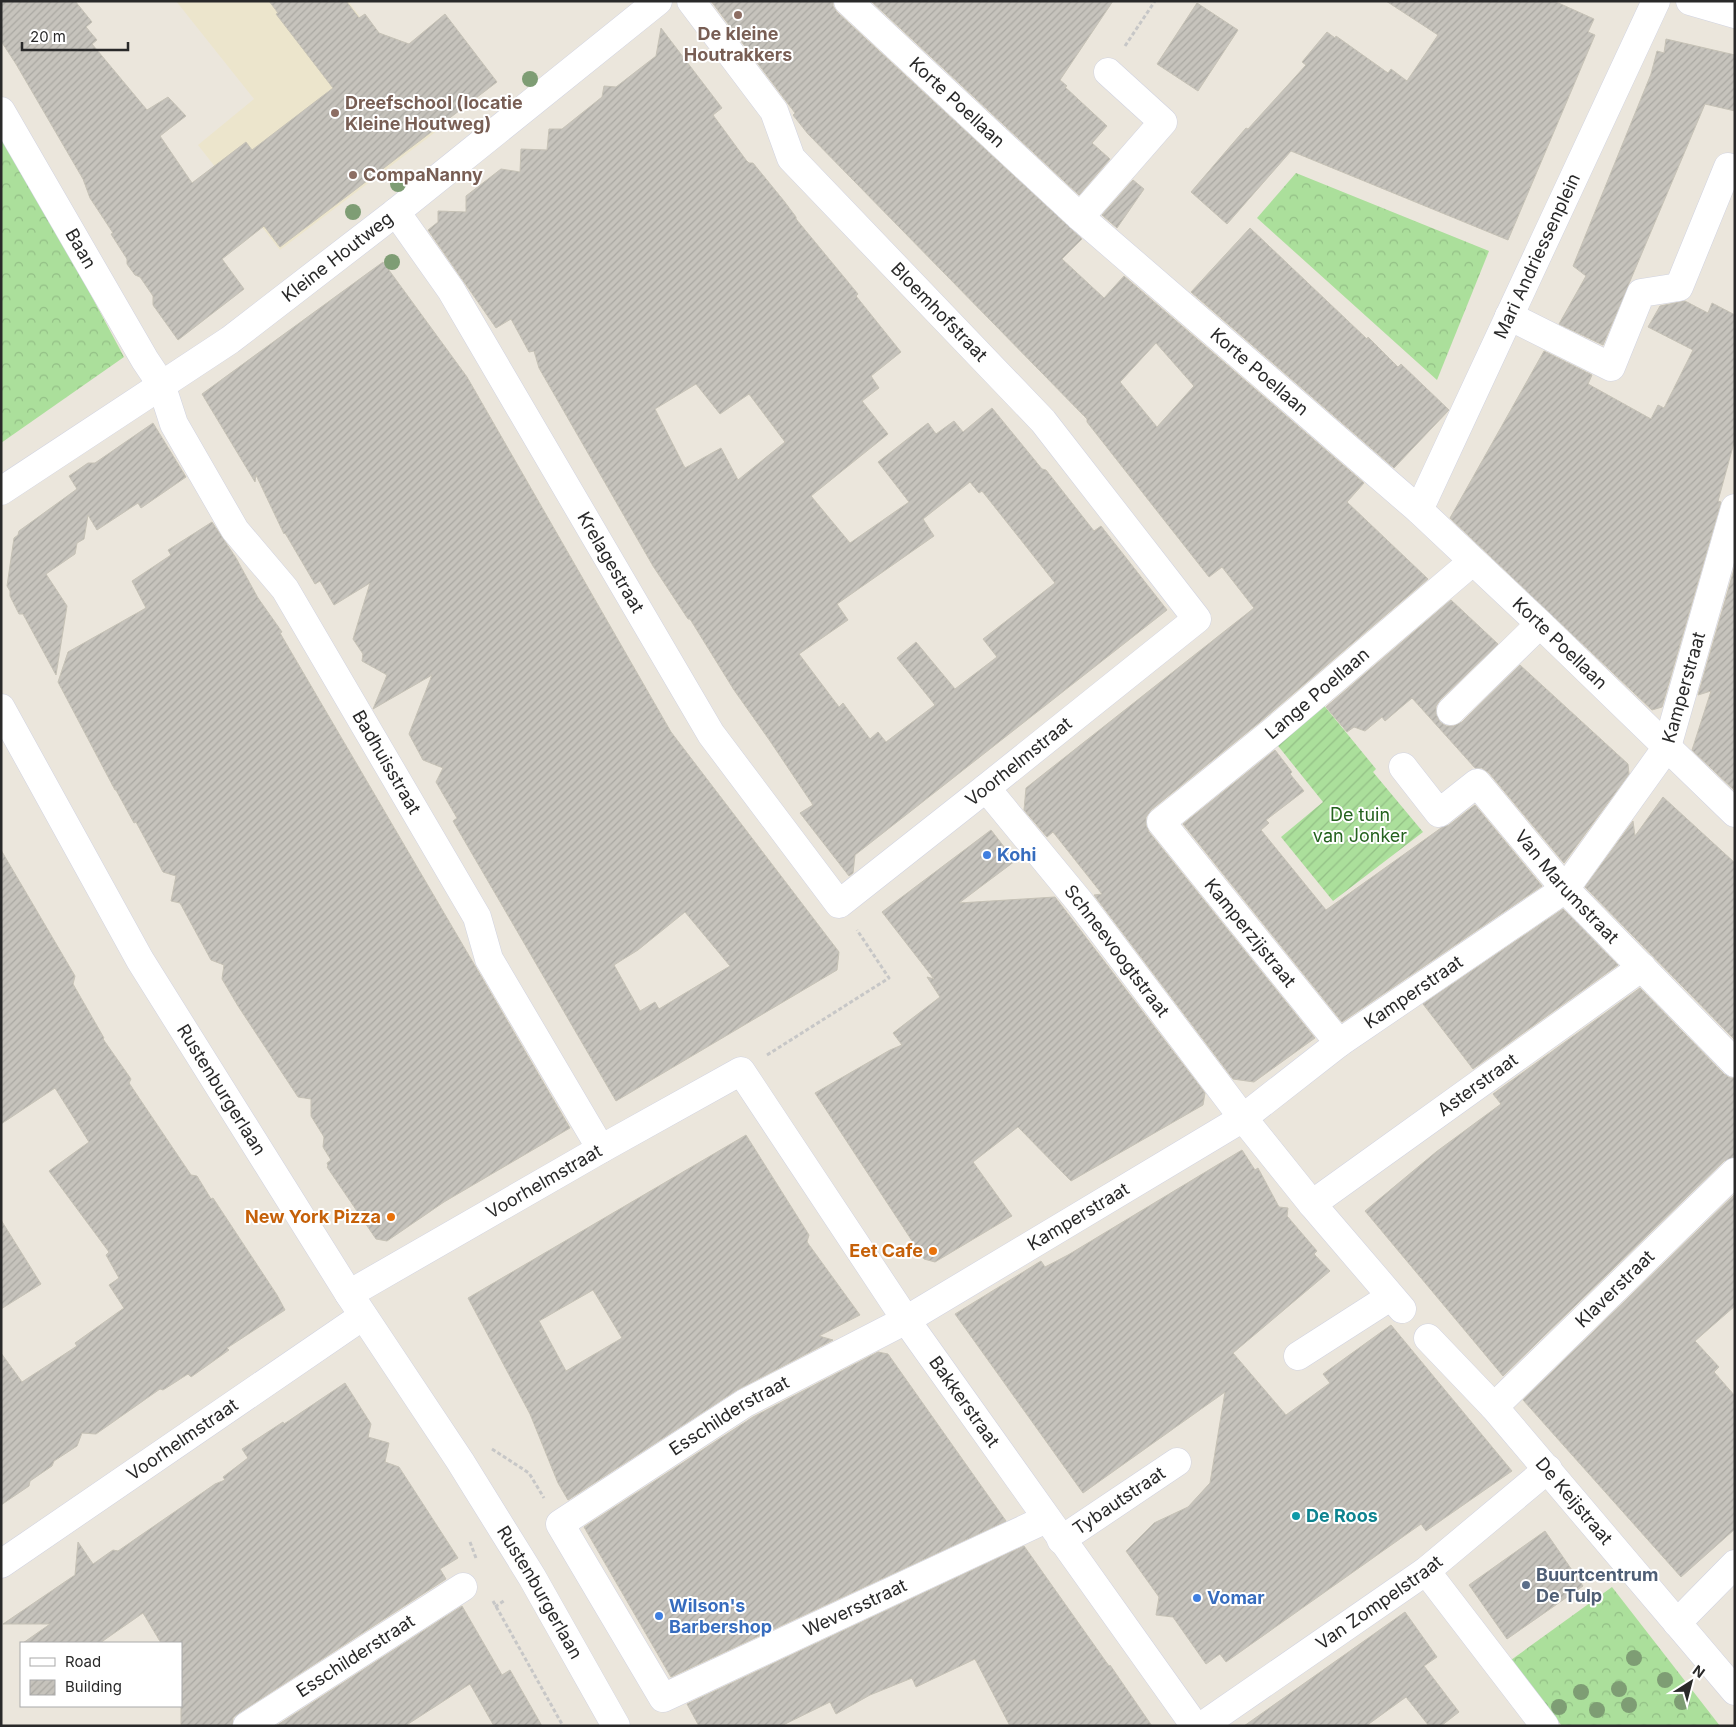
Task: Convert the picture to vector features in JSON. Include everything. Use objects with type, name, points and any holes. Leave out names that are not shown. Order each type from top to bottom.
[{"type":"street","name":"Kleine Houtweg","points":[[1,490],[230,340],[396,212],[658,1]]},
{"type":"street","name":"Bloemhofstraat","points":[[692,1],[774,111],[791,158],[1043,421],[1197,619]]},
{"type":"street","name":"Korte Poellaan","points":[[848,1],[1080,217],[1419,510],[1735,813]]},
{"type":"street","name":"Mari Andriessenplein","points":[[1419,510],[1656,1]]},
{"type":"street","points":[[1690,1],[1735,14]]},
{"type":"street","points":[[1080,217],[1163,122],[1108,72]]},
{"type":"street","name":"Baan","points":[[1,110],[145,360],[161,384]]},
{"type":"street","points":[[1509,316],[1611,366],[1641,293],[1679,287],[1728,166]]},
{"type":"street","name":"Krelagestraat","points":[[396,212],[451,290],[711,734],[839,904]]},
{"type":"street","name":"Badhuisstraat","points":[[161,384],[174,424],[235,530],[286,589],[477,917],[489,959],[600,1149]]},
{"type":"street","name":"Kamperstraat","points":[[906,1320],[1243,1118],[1340,1043],[1565,889],[1666,746],[1735,508]]},
{"type":"street","name":"Lange Poellaan","points":[[1161,822],[1270,734],[1472,562]]},
{"type":"street","name":"Voorhelmstraat","points":[[839,904],[1197,619]]},
{"type":"street","points":[[1451,711],[1540,624]]},
{"type":"street","name":"Rustenburgerlaan","points":[[1,708],[140,960],[356,1306],[460,1461],[522,1561],[616,1726]]},
{"type":"street","name":"Van Marumstraat","points":[[1403,767],[1439,813],[1477,783],[1565,889],[1735,1063]]},
{"type":"street","name":"Schneevoogtstraat","points":[[986,788],[1079,901],[1243,1118],[1312,1204]]},
{"type":"street","name":"Kamperzijstraat","points":[[1161,822],[1340,1043]]},
{"type":"street","name":"Asterstraat","points":[[1312,1204],[1642,967]]},
{"type":"street","name":"Voorhelmstraat","points":[[1,1564],[356,1306],[600,1149],[742,1071]]},
{"type":"street","name":"Bakkerstraat","points":[[742,1071],[906,1320],[1194,1726]]},
{"type":"street","name":"Klaverstraat","points":[[1494,1407],[1735,1172]]},
{"type":"street","points":[[1298,1356],[1396,1303],[1312,1204]]},
{"type":"street","name":"Esschilderstraat","points":[[664,1698],[560,1524],[745,1403],[906,1320]]},
{"type":"street","name":"De Keijstraat","points":[[1428,1338],[1494,1407],[1548,1469],[1735,1691]]},
{"type":"street","name":"Tybautstraat","points":[[1054,1530],[1177,1462]]},
{"type":"street","name":"Van Zompelstraat","points":[[1202,1726],[1426,1571],[1548,1469]]},
{"type":"street","name":"Weversstraat","points":[[664,1698],[1054,1530]]},
{"type":"street","points":[[1677,1623],[1735,1564]]},
{"type":"street","points":[[1426,1571],[1545,1726]]},
{"type":"street","name":"Esschilderstraat","points":[[247,1726],[463,1587]]},
{"type":"path","points":[[1108,72],[1155,1]]},
{"type":"path","points":[[742,1071],[889,978],[839,904]]},
{"type":"path","name":"Rustenburgerlaan","points":[[468,1536],[478,1564]]},
{"type":"path","points":[[492,1598],[495,1607],[563,1726]]},
{"type":"path","points":[[495,1607],[505,1600]]},
{"type":"shaded area","name":"Dreefschool (locatie Kleine Houtweg)","points":[[176,1],[348,1],[442,127],[280,250],[198,145],[254,99]]},
{"type":"green space","points":[[1,126],[124,357],[1,443]]},
{"type":"green space","points":[[1296,173],[1489,251],[1437,380],[1257,218]]},
{"type":"green space","name":"De tuin van Jonker","points":[[1322,703],[1376,769],[1373,772],[1423,832],[1333,901],[1281,837],[1323,802],[1275,742]]},
{"type":"green space","points":[[1612,1587],[1720,1726],[1562,1726],[1511,1660]]},
{"type":"building","points":[[1,1],[75,1],[92,22],[86,27],[97,40],[92,44],[147,110],[168,97],[186,116],[160,136],[192,183],[246,142],[252,150],[333,88],[276,14],[278,13],[269,1],[346,1],[359,18],[365,14],[379,33],[409,44],[445,14],[497,82],[280,247],[264,226],[222,259],[244,289],[178,340],[153,305],[153,296],[140,277],[135,275],[127,264],[127,259],[111,234],[113,233],[90,198],[83,179],[1,41]]},
{"type":"building","points":[[711,1],[833,1],[833,6],[837,12],[1082,239],[1062,259],[1104,298],[1124,276],[1364,483],[1347,502],[1428,579],[1260,722],[1151,810],[1146,817],[1146,825],[1149,832],[1315,1038],[1254,1082],[1233,1079],[1094,895],[1102,894],[1053,832],[1047,837],[1024,810],[1026,788],[1254,608],[1222,567],[1209,577],[1087,422],[1087,419],[808,134],[793,115],[795,113]],"holes":[[[1156,343],[1194,386],[1157,427],[1120,382]]]},
{"type":"building","points":[[871,1],[1113,1],[1060,80],[1067,86],[1065,87],[1107,126],[1092,143],[1110,159],[1079,195]]},
{"type":"building","points":[[1386,1],[1554,1],[1594,19],[1588,32],[1595,35],[1508,240],[1291,151],[1227,224],[1191,192],[1246,128],[1248,129],[1306,65],[1302,62],[1327,32],[1335,38],[1336,36],[1388,73],[1391,69],[1407,81],[1438,35]]},
{"type":"building","points":[[1197,3],[1238,30],[1198,91],[1157,64]]},
{"type":"building","points":[[661,28],[722,108],[713,115],[746,160],[749,163],[753,163],[784,201],[796,219],[858,294],[856,296],[901,352],[871,376],[879,388],[862,401],[888,434],[811,496],[850,543],[909,502],[878,462],[928,423],[936,434],[954,421],[963,432],[992,408],[1042,469],[1046,470],[1094,531],[1101,526],[1167,610],[855,855],[853,873],[849,876],[800,813],[813,805],[734,690],[690,619],[688,619],[653,566],[539,368],[534,351],[529,352],[511,319],[496,328],[428,230],[438,222],[438,211],[466,212],[466,196],[501,169],[520,172],[521,149],[547,150],[549,129],[562,129],[602,97],[604,86],[616,87],[656,56]],"holes":[[[696,384],[720,414],[749,394],[785,442],[738,480],[721,448],[685,468],[655,409]],[[970,482],[979,493],[982,491],[1055,583],[983,639],[997,657],[955,689],[916,642],[897,658],[935,705],[886,742],[878,732],[870,739],[843,703],[839,707],[799,654],[848,620],[837,604],[934,536],[923,519]]]},
{"type":"building","points":[[1666,39],[1735,55],[1735,111],[1705,104],[1603,345],[1559,324],[1586,276],[1573,266],[1651,74],[1657,51],[1664,53]]},
{"type":"building","points":[[1133,180],[1144,189],[1117,228],[1102,215]]},
{"type":"building","points":[[1250,228],[1367,339],[1368,337],[1398,367],[1401,364],[1449,410],[1394,468],[1191,292]]},
{"type":"building","points":[[383,262],[467,377],[671,732],[839,952],[837,970],[616,1101],[453,821],[457,818],[436,782],[443,768],[423,760],[409,734],[432,675],[373,709],[387,675],[362,661],[363,654],[353,639],[370,583],[334,605],[320,581],[315,584],[284,534],[256,475],[255,482],[202,394]],"holes":[[[685,912],[730,966],[659,1009],[655,1002],[640,1011],[614,965],[638,950]]]},
{"type":"building","points":[[1685,301],[1708,313],[1712,303],[1735,315],[1735,439],[1718,501],[1721,502],[1662,707],[1652,710],[1450,518],[1544,351],[1592,375],[1588,384],[1651,419],[1658,405],[1664,408],[1693,350],[1648,327],[1660,306]]},
{"type":"building","points":[[153,423],[186,477],[141,508],[138,503],[97,530],[88,515],[84,539],[77,543],[75,554],[46,574],[67,606],[56,675],[23,614],[19,614],[10,596],[7,586],[14,538],[18,535],[19,531],[77,489],[69,476],[88,463],[95,463]]},
{"type":"building","points":[[212,522],[236,558],[258,598],[282,632],[280,633],[570,1128],[444,1202],[387,1241],[376,1239],[327,1167],[327,1163],[331,1160],[323,1147],[324,1137],[311,1116],[311,1099],[298,1097],[222,979],[224,965],[211,960],[180,903],[171,901],[176,876],[163,872],[136,822],[134,823],[115,790],[58,682],[68,652],[146,608],[132,581],[171,555],[168,550]]},
{"type":"building","points":[[1735,566],[1735,791],[1692,750],[1711,691],[1698,695]]},
{"type":"building","points":[[1451,600],[1498,644],[1440,700],[1436,706],[1436,714],[1440,722],[1446,726],[1454,726],[1462,722],[1520,665],[1628,764],[1629,774],[1564,863],[1489,773],[1482,768],[1475,768],[1412,698],[1385,721],[1382,717],[1365,731],[1354,727],[1347,732],[1326,707]]},
{"type":"building","points":[[1275,750],[1292,772],[1290,774],[1304,791],[1266,820],[1269,823],[1261,830],[1326,910],[1475,805],[1542,886],[1342,1022],[1183,824]]},
{"type":"building","points":[[1663,797],[1735,863],[1735,1040],[1585,887],[1633,821],[1635,836]]},
{"type":"building","points":[[991,830],[1015,861],[959,903],[1055,897],[1205,1093],[1203,1105],[1071,1181],[1018,1127],[973,1162],[1012,1216],[935,1262],[924,1259],[815,1093],[902,1045],[893,1033],[940,997],[927,977],[934,979],[882,912]]},
{"type":"building","points":[[1,850],[75,976],[73,984],[103,1039],[131,1079],[129,1083],[191,1175],[197,1176],[211,1199],[213,1198],[285,1310],[227,1348],[229,1350],[191,1377],[188,1374],[163,1390],[160,1389],[96,1434],[82,1433],[77,1446],[54,1461],[52,1466],[30,1481],[29,1486],[1,1505],[1,1353],[22,1382],[77,1346],[75,1343],[124,1308],[109,1285],[119,1278],[106,1255],[109,1252],[49,1171],[89,1142],[55,1088],[1,1124]]},
{"type":"building","points":[[1563,909],[1618,965],[1473,1069],[1423,1004]]},
{"type":"building","points":[[1640,988],[1724,1074],[1730,1078],[1735,1078],[1735,1157],[1724,1161],[1503,1376],[1365,1211],[1436,1152],[1501,1104],[1493,1094]]},
{"type":"building","points":[[746,1135],[809,1235],[807,1242],[860,1315],[819,1336],[833,1340],[737,1390],[568,1500],[558,1483],[530,1414],[468,1298]],"holes":[[[593,1290],[622,1338],[566,1371],[539,1321]]]},
{"type":"building","points":[[1242,1150],[1255,1170],[1258,1168],[1279,1207],[1288,1208],[1287,1216],[1317,1251],[1314,1254],[1330,1271],[1233,1353],[1286,1415],[1330,1383],[1323,1374],[1391,1325],[1512,1471],[1426,1531],[1421,1524],[1226,1662],[1220,1654],[1206,1664],[1173,1617],[1156,1615],[1159,1597],[1126,1551],[1154,1523],[1188,1507],[1210,1483],[1225,1392],[1083,1493],[955,1314],[1041,1261],[1045,1267],[1068,1255]]},
{"type":"building","points":[[1735,1194],[1735,1306],[1695,1341],[1719,1367],[1714,1372],[1735,1396],[1735,1529],[1681,1577],[1523,1400]]},
{"type":"building","points":[[1,1220],[41,1284],[1,1309]]},
{"type":"building","points":[[878,1352],[888,1354],[1006,1521],[671,1677],[584,1527],[753,1417]]},
{"type":"building","points":[[345,1383],[371,1424],[368,1437],[389,1443],[385,1462],[399,1467],[458,1558],[440,1569],[446,1579],[239,1713],[233,1718],[232,1726],[181,1726],[182,1642],[160,1642],[143,1613],[101,1642],[24,1642],[50,1624],[3,1624],[75,1575],[78,1542],[93,1564],[113,1550],[118,1551],[215,1484],[225,1480],[223,1477],[248,1458],[242,1449],[283,1422],[284,1424]]},
{"type":"building","name":"Buurtcentrum De Tulp","points":[[1545,1531],[1583,1586],[1507,1639],[1469,1585]]},
{"type":"building","points":[[1024,1546],[1152,1726],[1010,1726],[975,1659],[916,1687],[912,1678],[870,1695],[836,1714],[830,1702],[781,1726],[699,1726],[687,1704]]},
{"type":"building","points":[[462,1606],[502,1675],[510,1670],[542,1726],[494,1726],[470,1684],[405,1726],[276,1726]]},
{"type":"building","points":[[1405,1612],[1437,1657],[1424,1666],[1459,1712],[1441,1726],[1429,1726],[1406,1697],[1366,1726],[1244,1726]]},
{"type":"place","name":"De kleine Houtrakkers","points":[[738,15]]},
{"type":"place","name":"Dreefschool (locatie Kleine Houtweg)","points":[[335,113]]},
{"type":"place","name":"CompaNanny","points":[[353,175]]},
{"type":"place","name":"Kohi","points":[[987,855]]},
{"type":"place","name":"New York Pizza","points":[[391,1217]]},
{"type":"place","name":"Eet Cafe","points":[[933,1251]]},
{"type":"place","name":"De Roos","points":[[1296,1516]]},
{"type":"place","name":"Buurtcentrum De Tulp","points":[[1526,1585]]},
{"type":"place","name":"Vomar","points":[[1197,1598]]},
{"type":"place","name":"Wilson's Barbershop","points":[[659,1616]]}]
